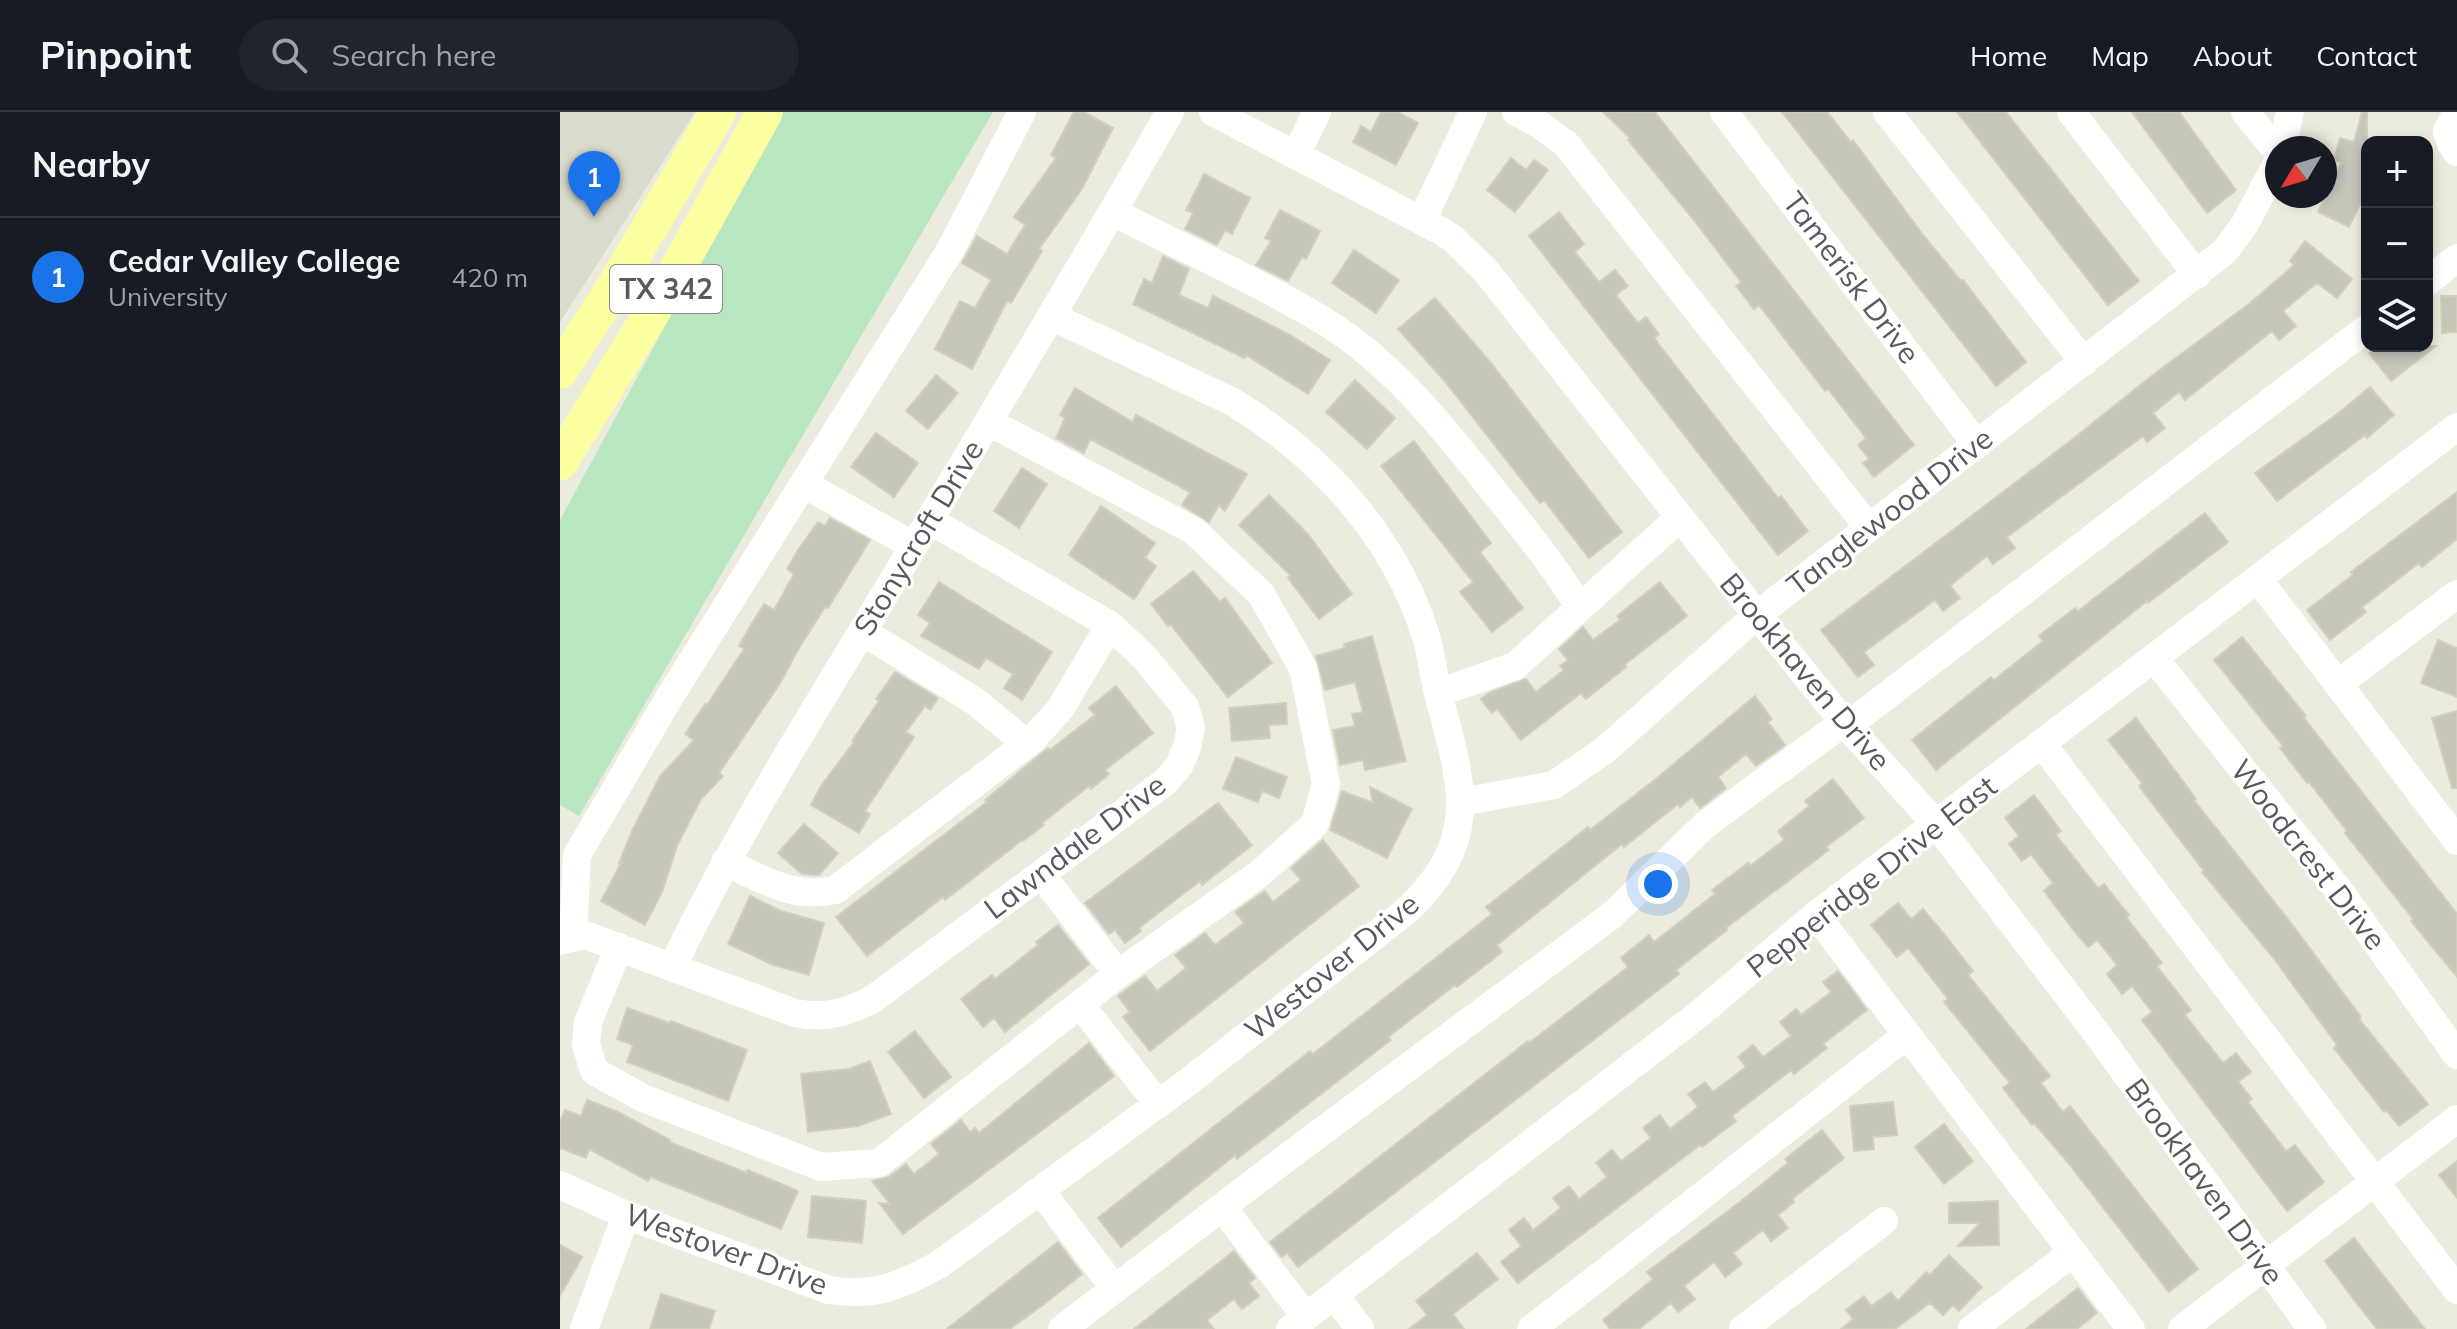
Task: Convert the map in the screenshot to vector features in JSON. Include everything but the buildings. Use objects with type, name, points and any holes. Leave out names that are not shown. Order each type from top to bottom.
[{"type":"main road","name":"TX 342","points":[[560,371],[618,281],[718,112]]},
{"type":"main road","name":"TX 342","points":[[560,462],[668,286],[765,112]]},
{"type":"street","points":[[673,966],[585,935],[567,939],[575,889],[570,844],[669,698],[949,252],[1022,112]]},
{"type":"street","name":"Stonycroft Drive","points":[[673,966],[725,862],[1053,317],[1170,112]]},
{"type":"street","name":"Brookhaven Drive","points":[[1213,112],[1422,220],[1452,238],[1486,271],[1757,615],[1846,724],[1937,825],[2095,1031],[2312,1329]]},
{"type":"street","points":[[1296,155],[1317,112]]},
{"type":"street","points":[[1422,220],[1473,112]]},
{"type":"street","points":[[1516,112],[1566,144],[1869,528]]},
{"type":"street","name":"Tamerisk Drive","points":[[1724,112],[1977,445]]},
{"type":"street","points":[[1887,112],[2084,362]]},
{"type":"street","points":[[2071,112],[2197,275]]},
{"type":"street","points":[[2245,112],[2265,136]]},
{"type":"street","points":[[2285,136],[2290,112]]},
{"type":"street","points":[[2457,113],[2447,131],[2457,152]]},
{"type":"street","name":"Tanglewood Drive","points":[[1461,802],[1554,785],[1605,750],[1757,615],[2197,275],[2225,251],[2245,224],[2265,186]]},
{"type":"street","points":[[1113,212],[1327,322],[1374,358],[1426,406],[1544,555],[1579,607]]},
{"type":"street","points":[[2430,280],[2457,258]]},
{"type":"street","name":"Westover Drive","points":[[560,1185],[626,1215],[829,1290],[854,1294],[903,1285],[940,1264],[1158,1104],[1421,897],[1446,866],[1457,834],[1460,787],[1426,636],[1399,571],[1358,510],[1308,455],[1233,402],[1053,317]]},
{"type":"street","points":[[1062,1329],[1612,915],[1705,825],[1846,724],[2361,333]]},
{"type":"street","points":[[619,947],[588,1022],[586,1044],[594,1071],[643,1098],[821,1167],[879,1163],[1118,974],[1259,874],[1315,824],[1326,784],[1303,668],[1261,594],[1194,531],[989,422]]},
{"type":"street","name":"Pepperidge Drive East","points":[[1298,1323],[1699,1014],[1816,915],[2456,427]]},
{"type":"street","points":[[804,484],[914,546]]},
{"type":"street","points":[[1438,693],[1515,666],[1679,518]]},
{"type":"street","name":"Lawndale Drive","points":[[673,966],[795,1013],[812,1016],[841,1014],[873,999],[1165,782],[1179,766],[1191,727],[1185,707],[1145,658],[1110,625],[929,520]]},
{"type":"street","points":[[2258,579],[2457,841]]},
{"type":"street","points":[[2338,684],[2457,594]]},
{"type":"street","points":[[725,862],[788,890],[812,895],[835,890],[1027,744],[1060,709],[1110,625]]},
{"type":"street","points":[[862,631],[976,702],[1027,744]]},
{"type":"street","name":"Woodcrest Drive","points":[[2154,658],[2341,893],[2457,1055]]},
{"type":"street","points":[[2042,744],[2457,1290]]},
{"type":"street","points":[[1041,874],[1118,974]]},
{"type":"street","points":[[1816,915],[2131,1329]]},
{"type":"street","points":[[1080,1004],[1158,1104]]},
{"type":"street","points":[[1531,1329],[1907,1035]]},
{"type":"street","points":[[2182,1329],[2457,1119]]},
{"type":"street","points":[[1040,1190],[1115,1289]]},
{"type":"street","points":[[1222,1207],[1298,1323]]},
{"type":"street","points":[[584,1329],[626,1215]]},
{"type":"street","points":[[1743,1329],[1884,1221]]},
{"type":"street","points":[[1972,1329],[2072,1253]]},
{"type":"street","points":[[1334,1295],[1360,1329]]},
{"type":"shaded area","points":[[560,112],[695,112],[560,322]]},
{"type":"green space","points":[[781,112],[993,112],[579,816],[560,805],[560,520]]},
{"type":"place","name":"Cedar Valley College","points":[[594,217]]}]
